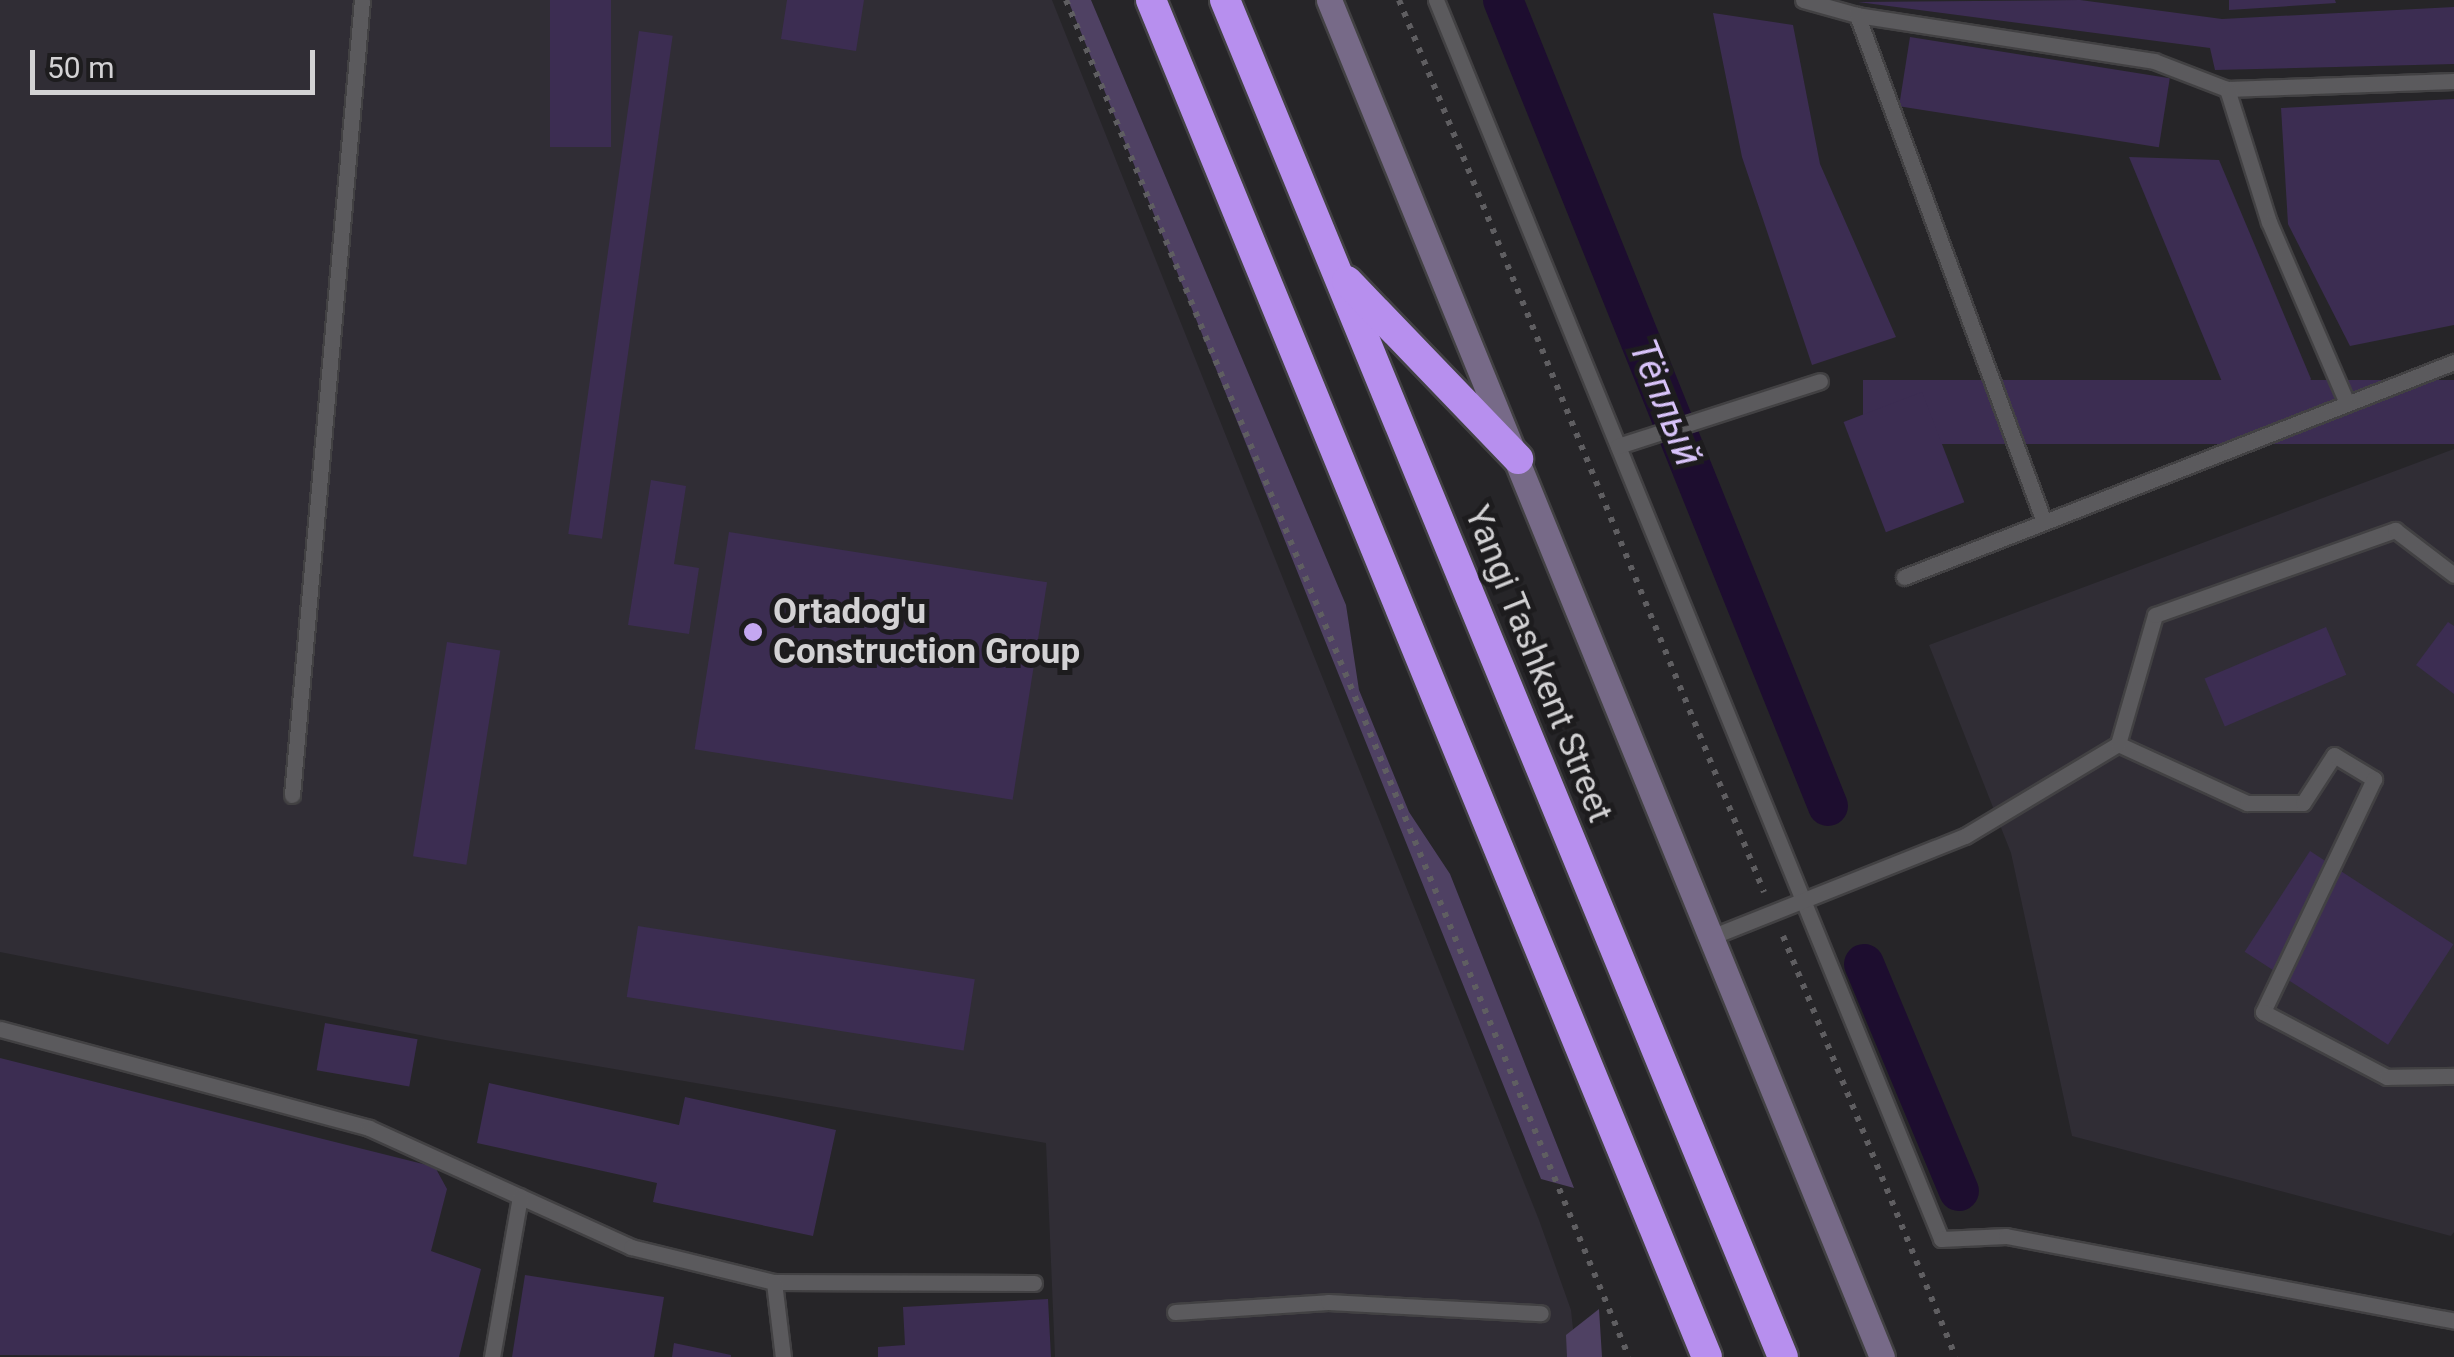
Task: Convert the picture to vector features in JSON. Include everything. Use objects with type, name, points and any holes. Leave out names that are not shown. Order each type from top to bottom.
[{"type":"highway","points":[[1150,0],[1707,1357]]},
{"type":"highway","name":"Yangi Tashkent Street","points":[[1225,0],[1782,1357]]},
{"type":"highway","points":[[1336,269],[1518,459]]},
{"type":"main road","points":[[1329,0],[1882,1357]]},
{"type":"lane","points":[[292,796],[362,0]]},
{"type":"lane","points":[[1436,0],[1942,1239],[2006,1236],[2454,1321]]},
{"type":"lane","points":[[1802,0],[1856,16],[2154,62],[2227,90],[2454,81]]},
{"type":"lane","points":[[1856,16],[2044,522]]},
{"type":"lane","points":[[2227,90],[2269,222],[2348,403]]},
{"type":"lane","points":[[1904,576],[2454,362]]},
{"type":"lane","points":[[1618,446],[1820,381]]},
{"type":"lane","points":[[1711,937],[1965,836],[2118,744],[2155,615],[2395,530],[2454,574]]},
{"type":"lane","points":[[2118,744],[2247,803],[2303,802],[2334,756],[2374,779],[2263,1012],[2387,1076],[2454,1076]]},
{"type":"lane","points":[[0,1030],[369,1128],[631,1247],[774,1282],[1034,1283]]},
{"type":"lane","points":[[492,1357],[520,1196]]},
{"type":"lane","points":[[774,1282],[783,1357]]},
{"type":"lane","points":[[1175,1312],[1328,1302],[1541,1313]]},
{"type":"path","points":[[1066,0],[1629,1357]]},
{"type":"path","points":[[1399,0],[1956,1357]]},
{"type":"shaded area","points":[[0,0],[1052,0],[1539,1220],[1571,1310],[1576,1357],[1055,1357],[1046,1143],[445,1040],[0,952]]},
{"type":"shaded area","points":[[1068,0],[1091,0],[1346,605],[1359,690],[1409,812],[1450,874],[1574,1188],[1541,1179]]},
{"type":"shaded area","points":[[2454,449],[2451,1236],[2072,1136],[2011,853],[1929,645]]},
{"type":"shaded area","points":[[1599,1309],[1602,1357],[1567,1357],[1566,1335]]},
{"type":"building","points":[[550,0],[611,0],[611,147],[550,147]]},
{"type":"building","points":[[787,0],[864,0],[856,51],[781,39]]},
{"type":"building","points":[[2080,0],[2222,19],[2454,7],[2454,64],[2215,70],[2210,48],[1858,2]]},
{"type":"building","points":[[2229,0],[2335,0],[2336,3],[2229,10]]},
{"type":"building","points":[[1713,13],[1793,25],[1820,164],[1896,337],[1812,365],[1742,157]]},
{"type":"building","points":[[639,31],[673,36],[602,539],[568,534]]},
{"type":"building","points":[[1910,37],[2170,78],[2159,147],[1899,106]]},
{"type":"building","points":[[2454,99],[2454,325],[2350,346],[2288,224],[2281,108]]},
{"type":"building","points":[[2129,157],[2219,160],[2311,379],[2293,409],[2242,430]]},
{"type":"building","points":[[1863,380],[2454,380],[2454,444],[1863,444]]},
{"type":"building","points":[[1922,392],[1964,502],[1886,532],[1844,422]]},
{"type":"building","points":[[651,480],[686,486],[674,564],[699,568],[689,634],[628,625]]},
{"type":"building","points":[[729,532],[1047,582],[1013,800],[695,749]]},
{"type":"building","points":[[2448,622],[2454,626],[2454,694],[2416,665]]},
{"type":"building","points":[[2326,627],[2346,675],[2225,726],[2204,679]]},
{"type":"building","points":[[447,642],[500,650],[466,865],[413,856]]},
{"type":"building","points":[[2310,851],[2453,944],[2388,1045],[2245,952]]},
{"type":"building","points":[[638,926],[975,979],[964,1050],[627,997]]},
{"type":"building","points":[[325,1023],[418,1039],[409,1087],[317,1070]]},
{"type":"building","points":[[0,1058],[435,1167],[447,1189],[431,1251],[481,1269],[459,1357],[0,1355]]},
{"type":"building","points":[[489,1083],[679,1125],[685,1097],[836,1130],[813,1236],[653,1202],[657,1183],[477,1143]]},
{"type":"building","points":[[525,1275],[664,1297],[654,1357],[512,1357]]},
{"type":"building","points":[[1048,1299],[1051,1357],[878,1357],[878,1347],[905,1345],[903,1307]]},
{"type":"building","points":[[674,1343],[731,1355],[731,1357],[672,1357]]},
{"type":"waterway","name":"Тёплый","points":[[1503,0],[1828,806]]},
{"type":"waterway","name":"Тёплый","points":[[1864,964],[1959,1191]]},
{"type":"place","name":"Ortadog'u Construction Group","points":[[753,632]]}]
